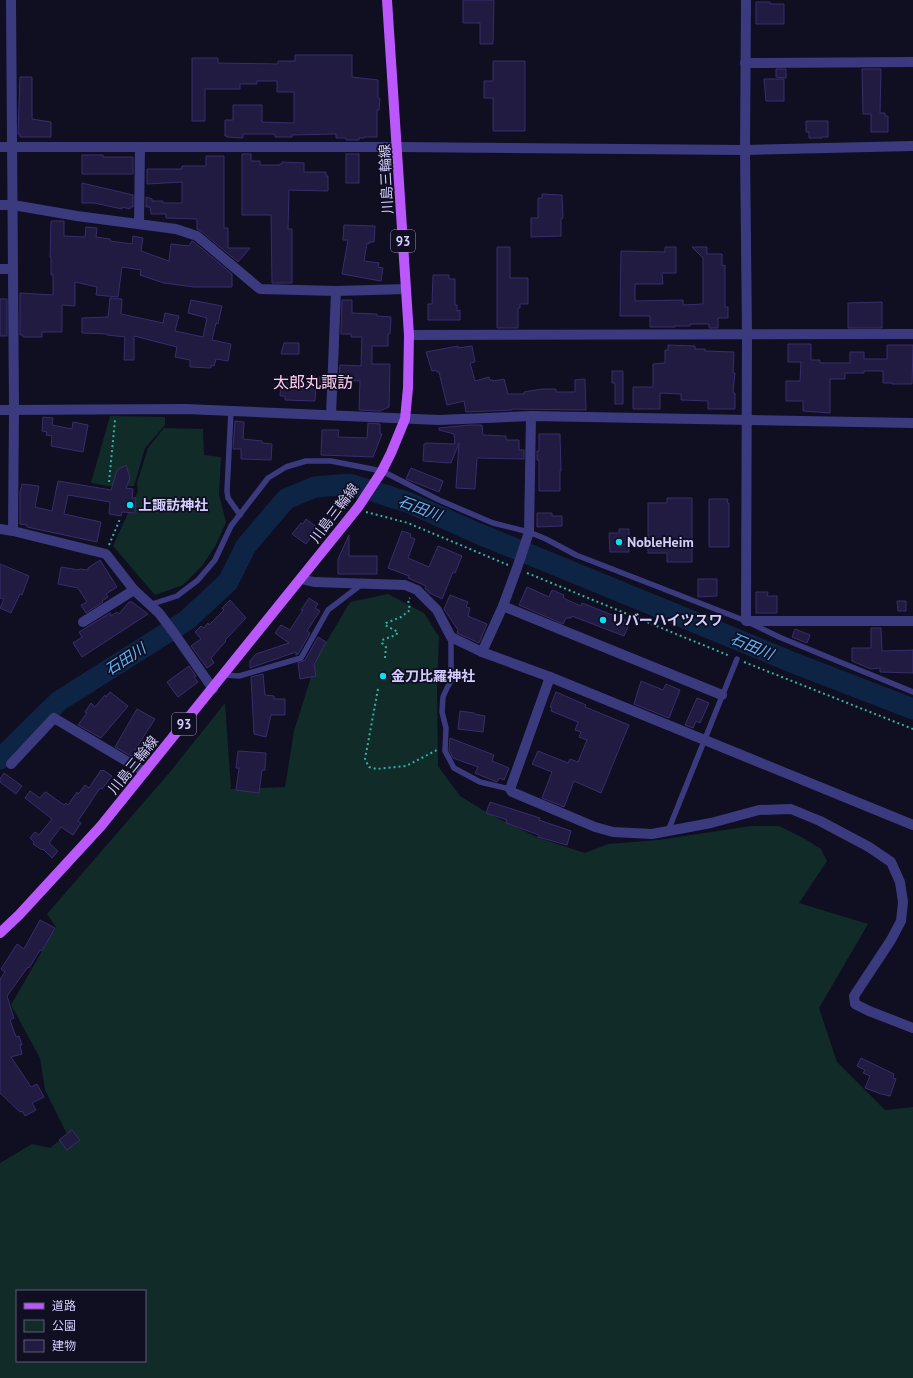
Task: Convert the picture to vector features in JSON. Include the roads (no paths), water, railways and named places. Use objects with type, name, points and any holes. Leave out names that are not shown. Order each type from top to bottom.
[{"type":"main road","name":"川島三輪線","points":[[0,933],[20,915],[102,826],[357,508],[380,474],[391,453],[405,419],[408,388],[409,335],[398,147],[387,0]]},
{"type":"street","points":[[12,0],[14,410],[13,531]]},
{"type":"street","points":[[746,0],[746,621],[913,621]]},
{"type":"street","points":[[745,63],[913,62]]},
{"type":"street","points":[[0,147],[398,147],[745,150],[913,146]]},
{"type":"street","points":[[139,224],[140,147]]},
{"type":"street","points":[[0,205],[13,205],[77,216],[176,229],[197,236],[260,289],[336,291],[406,289]]},
{"type":"street","points":[[0,269],[13,269]]},
{"type":"street","points":[[331,415],[336,291]]},
{"type":"street","points":[[409,335],[913,334]]},
{"type":"street","points":[[0,410],[186,409],[439,420],[531,416],[913,423]]},
{"type":"street","points":[[482,652],[503,606],[529,532],[531,416]]},
{"type":"street","points":[[0,529],[106,554],[134,590],[159,613],[213,689]]},
{"type":"street","points":[[301,579],[314,582],[405,585],[417,590],[437,610],[451,637],[482,652],[550,677],[913,825]]},
{"type":"street","points":[[83,622],[134,590]]},
{"type":"street","points":[[503,606],[722,694]]},
{"type":"street","points":[[550,677],[510,789],[512,792],[595,827],[613,832],[652,834],[711,823],[759,810],[791,809],[827,825],[869,847],[891,862],[900,882],[904,902],[901,921],[891,940],[854,996],[855,1004],[913,1028]]},
{"type":"street","points":[[11,764],[54,718],[145,772]]},
{"type":"lane","points":[[231,411],[227,491],[228,498],[240,515]]},
{"type":"lane","points":[[150,605],[177,596],[198,580],[215,560],[231,526],[268,478],[286,467],[306,461],[331,461],[380,474],[493,523],[529,532],[576,555],[746,621],[779,637],[913,692]]},
{"type":"lane","points":[[224,674],[239,676],[301,658],[328,610],[362,584]]},
{"type":"lane","points":[[451,637],[451,682],[446,688],[443,697],[442,712],[446,728],[445,751],[454,768],[480,782],[510,789]]},
{"type":"lane","points":[[668,831],[737,659]]},
{"type":"waterway","name":"石田川","points":[[0,759],[59,701],[187,620],[228,582],[246,546],[286,499],[315,487],[350,484],[407,502],[477,533],[794,663],[913,709]]},
{"type":"place","name":"上諏訪神社","points":[[130,505]]},
{"type":"place","name":"NobleHeim","points":[[619,542]]},
{"type":"place","name":"リバーハイツスワ","points":[[603,620]]},
{"type":"place","name":"金刀比羅神社","points":[[383,676]]},
{"type":"district","name":"太郎丸諏訪","points":[[313,382]]}]
